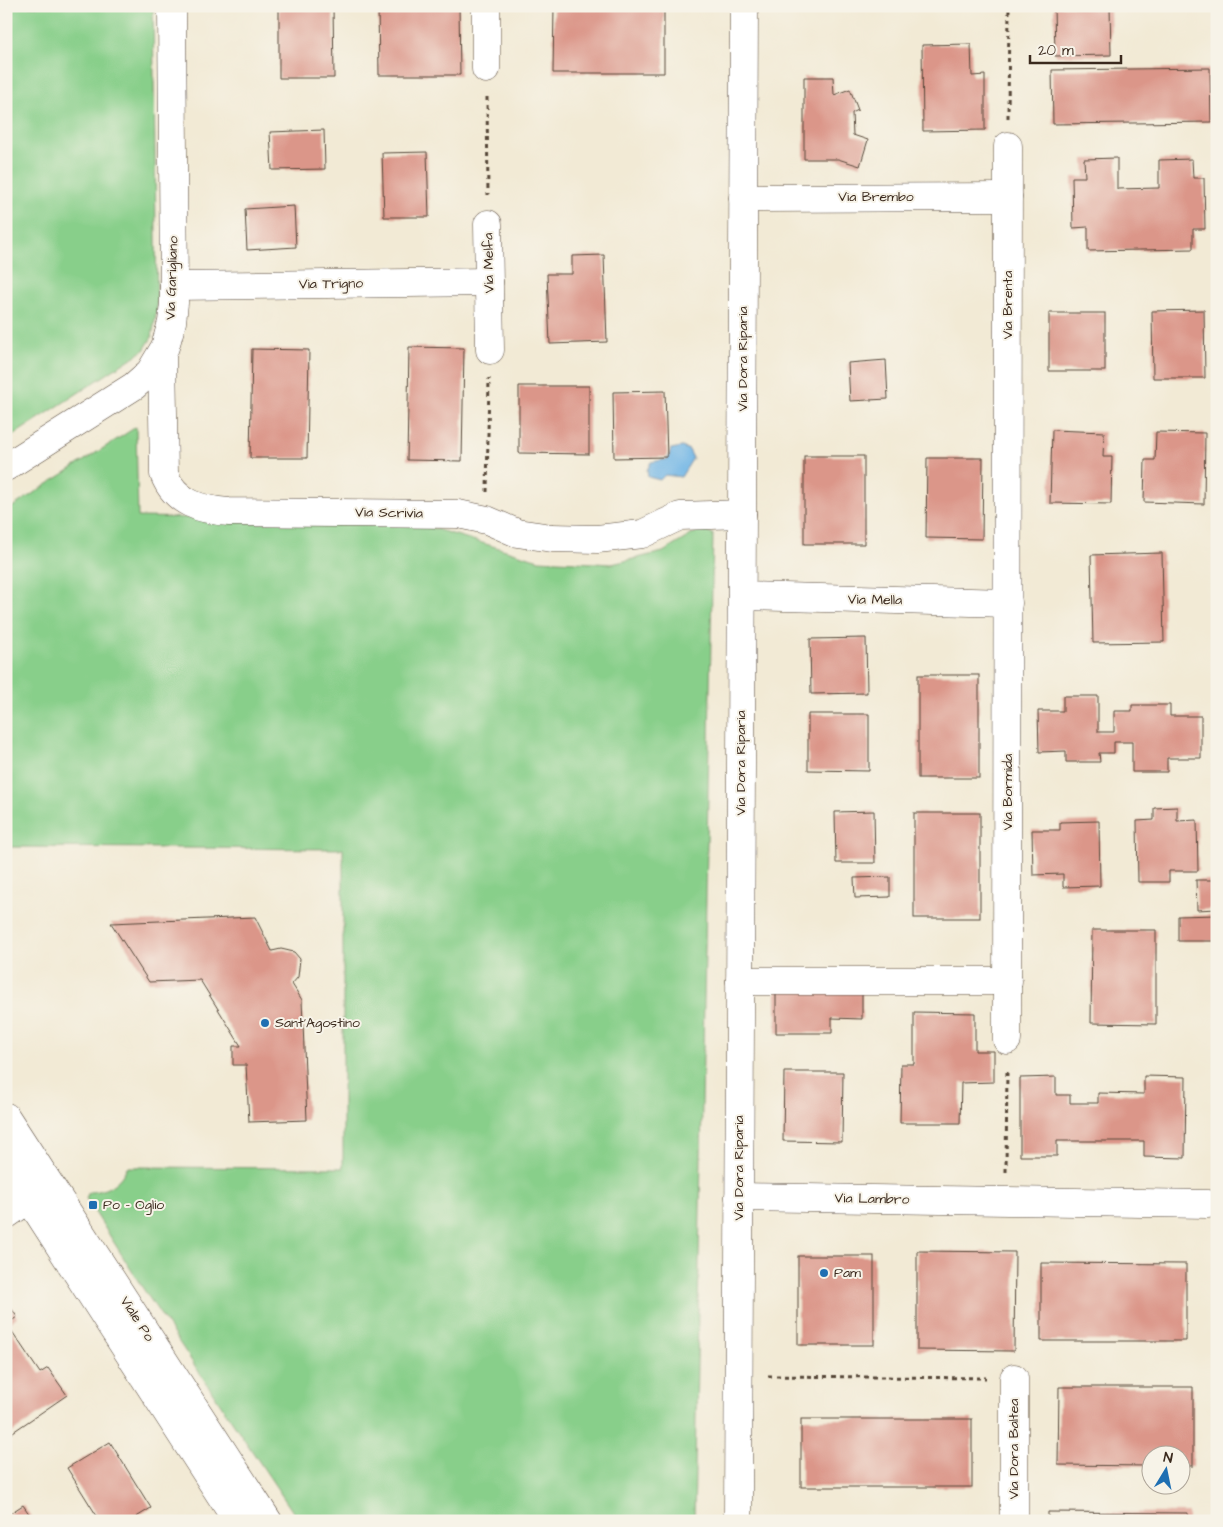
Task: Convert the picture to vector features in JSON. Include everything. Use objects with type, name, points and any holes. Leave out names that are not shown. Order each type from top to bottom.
[{"type":"street","name":"Via Garigliano","points":[[6,467],[134,386],[150,372],[162,354],[172,322],[174,286],[172,6]]},
{"type":"street","points":[[486,6],[486,68]]},
{"type":"street","name":"Via Dora Riparia","points":[[738,1521],[744,6]]},
{"type":"street","name":"Via Brenta","points":[[1008,146],[1008,603]]},
{"type":"street","name":"Via Brembo","points":[[743,198],[1008,197]]},
{"type":"street","name":"Via Melfa","points":[[488,224],[490,350]]},
{"type":"street","name":"Via Trigno","points":[[174,286],[489,282]]},
{"type":"street","name":"Via Scrivia","points":[[162,354],[164,474],[172,491],[188,503],[220,511],[458,514],[487,520],[517,533],[552,538],[596,538],[642,534],[680,516],[742,514]]},
{"type":"street","name":"Via Mella","points":[[742,596],[1008,603]]},
{"type":"street","name":"Via Bormida","points":[[1007,1040],[1008,603]]},
{"type":"street","points":[[740,981],[1008,981]]},
{"type":"street","name":"Viale Po","points":[[6,1117],[40,1192],[237,1521]]},
{"type":"street","name":"Viale Po","points":[[6,1163],[40,1192],[263,1519]]},
{"type":"street","points":[[6,1215],[40,1192]]},
{"type":"street","name":"Via Lambro","points":[[739,1197],[1208,1204]]},
{"type":"street","name":"Via Dora Baltea","points":[[1014,1378],[1014,1521]]},
{"type":"path","points":[[1008,146],[1009,6]]},
{"type":"path","name":"Via Melfa","points":[[486,68],[488,224]]},
{"type":"path","points":[[487,520],[490,350]]},
{"type":"path","points":[[1006,1200],[1007,1040]]},
{"type":"path","points":[[738,1375],[1014,1378]]},
{"type":"green space","points":[[6,6],[153,6],[157,309],[152,337],[144,350],[6,440]]},
{"type":"green space","points":[[136,427],[138,517],[409,521],[539,560],[612,564],[663,552],[701,529],[713,534],[694,1521],[299,1521],[142,1287],[86,1198],[89,1192],[95,1192],[112,1186],[127,1167],[343,1168],[343,849],[6,847],[6,511]]},
{"type":"water","points":[[682,447],[689,450],[693,458],[681,477],[665,475],[660,480],[648,477],[647,470],[651,462],[668,459],[671,449]]},
{"type":"building","points":[[279,6],[333,6],[334,78],[279,78]]},
{"type":"building","points":[[378,6],[459,6],[460,75],[379,75]]},
{"type":"building","points":[[554,6],[664,6],[664,73],[553,73]]},
{"type":"building","points":[[1054,6],[1110,6],[1111,55],[1055,56]]},
{"type":"building","points":[[971,44],[972,76],[985,75],[985,130],[923,131],[922,45]]},
{"type":"building","points":[[1210,68],[1211,122],[1053,124],[1052,70]]},
{"type":"building","points":[[804,77],[833,77],[834,95],[850,89],[858,110],[852,113],[853,135],[868,140],[860,166],[838,159],[804,159]]},
{"type":"building","points":[[324,130],[325,169],[272,170],[270,132]]},
{"type":"building","points":[[427,152],[429,217],[384,217],[382,153]]},
{"type":"building","points":[[1117,158],[1117,189],[1159,188],[1159,160],[1192,159],[1193,178],[1204,178],[1205,229],[1193,229],[1193,249],[1088,251],[1088,227],[1073,228],[1072,177],[1085,177],[1084,159]]},
{"type":"building","points":[[294,206],[296,247],[247,250],[245,209]]},
{"type":"building","points":[[604,255],[607,342],[550,344],[547,274],[572,274],[572,256]]},
{"type":"building","points":[[1204,310],[1205,378],[1153,378],[1152,311]]},
{"type":"building","points":[[1049,313],[1105,313],[1105,371],[1049,371]]},
{"type":"building","points":[[409,347],[464,348],[462,461],[407,460]]},
{"type":"building","points":[[252,349],[309,350],[307,458],[250,458]]},
{"type":"building","points":[[886,360],[888,399],[850,401],[848,363]]},
{"type":"building","points":[[519,386],[589,386],[589,454],[519,453]]},
{"type":"building","points":[[665,391],[667,457],[614,458],[613,392]]},
{"type":"building","points":[[1052,430],[1104,432],[1103,457],[1112,457],[1111,504],[1050,503]]},
{"type":"building","points":[[1156,432],[1205,433],[1204,504],[1144,502],[1145,460],[1155,460]]},
{"type":"building","points":[[804,456],[864,456],[864,544],[804,544]]},
{"type":"building","points":[[927,458],[983,458],[982,539],[926,538]]},
{"type":"building","points":[[1162,553],[1164,642],[1093,643],[1091,555]]},
{"type":"building","points":[[866,638],[867,693],[811,694],[810,639]]},
{"type":"building","points":[[918,675],[979,675],[979,778],[918,778]]},
{"type":"building","points":[[1063,696],[1098,696],[1098,732],[1114,732],[1114,711],[1132,711],[1132,705],[1170,705],[1170,716],[1201,716],[1201,758],[1167,758],[1167,772],[1132,772],[1132,742],[1114,742],[1114,753],[1099,753],[1100,762],[1066,762],[1066,751],[1039,752],[1038,711],[1063,711]]},
{"type":"building","points":[[808,714],[869,714],[869,771],[808,770]]},
{"type":"building","points":[[1177,807],[1177,821],[1197,820],[1198,871],[1169,871],[1169,882],[1138,882],[1137,821],[1154,820],[1154,808]]},
{"type":"building","points":[[874,811],[875,863],[836,863],[835,812]]},
{"type":"building","points":[[914,813],[980,813],[980,918],[914,918]]},
{"type":"building","points":[[1099,821],[1100,886],[1063,887],[1063,874],[1033,875],[1032,830],[1060,830],[1060,822]]},
{"type":"building","points":[[890,877],[890,897],[855,898],[854,878]]},
{"type":"building","points":[[1196,880],[1217,880],[1217,909],[1197,910]]},
{"type":"building","points":[[1217,915],[1217,941],[1178,941],[1178,916]]},
{"type":"building","name":"Sant'Agostino","points":[[255,917],[272,951],[281,949],[294,952],[300,959],[298,977],[292,984],[302,1000],[307,1120],[249,1122],[246,1065],[233,1065],[233,1046],[241,1046],[200,980],[149,982],[111,923]]},
{"type":"building","points":[[1092,930],[1156,930],[1156,1024],[1091,1023]]},
{"type":"building","points":[[776,990],[862,990],[862,1019],[832,1018],[832,1033],[776,1033]]},
{"type":"building","points":[[914,1012],[975,1013],[975,1051],[994,1051],[994,1082],[961,1083],[960,1123],[900,1123],[901,1064],[914,1064]]},
{"type":"building","points":[[784,1072],[843,1072],[842,1142],[783,1141]]},
{"type":"building","points":[[1144,1076],[1186,1077],[1185,1158],[1144,1157],[1144,1141],[1057,1141],[1057,1156],[1020,1156],[1020,1078],[1056,1077],[1056,1095],[1070,1095],[1070,1103],[1098,1103],[1098,1093],[1144,1094]]},
{"type":"building","points":[[917,1251],[1015,1252],[1014,1351],[917,1350]]},
{"type":"building","points":[[798,1256],[874,1256],[874,1345],[798,1345]]},
{"type":"building","points":[[1041,1263],[1186,1264],[1186,1341],[1041,1341]]},
{"type":"building","points":[[6,1300],[17,1317],[7,1324],[40,1373],[48,1368],[67,1395],[10,1434],[6,1428]]},
{"type":"building","points":[[1059,1387],[1193,1387],[1193,1466],[1190,1466],[1190,1444],[1140,1444],[1140,1466],[1058,1465]]},
{"type":"building","points":[[801,1419],[972,1419],[972,1487],[801,1487]]},
{"type":"building","points":[[110,1442],[151,1508],[130,1521],[100,1521],[67,1468]]},
{"type":"building","points":[[23,1505],[34,1521],[6,1521],[6,1516]]},
{"type":"building","points":[[1048,1512],[1188,1513],[1188,1521],[1048,1521]]},
{"type":"place","name":"Sant'Agostino","points":[[265,1023]]},
{"type":"place","name":"Po - Oglio","points":[[93,1205]]},
{"type":"place","name":"Pam","points":[[824,1273]]}]
